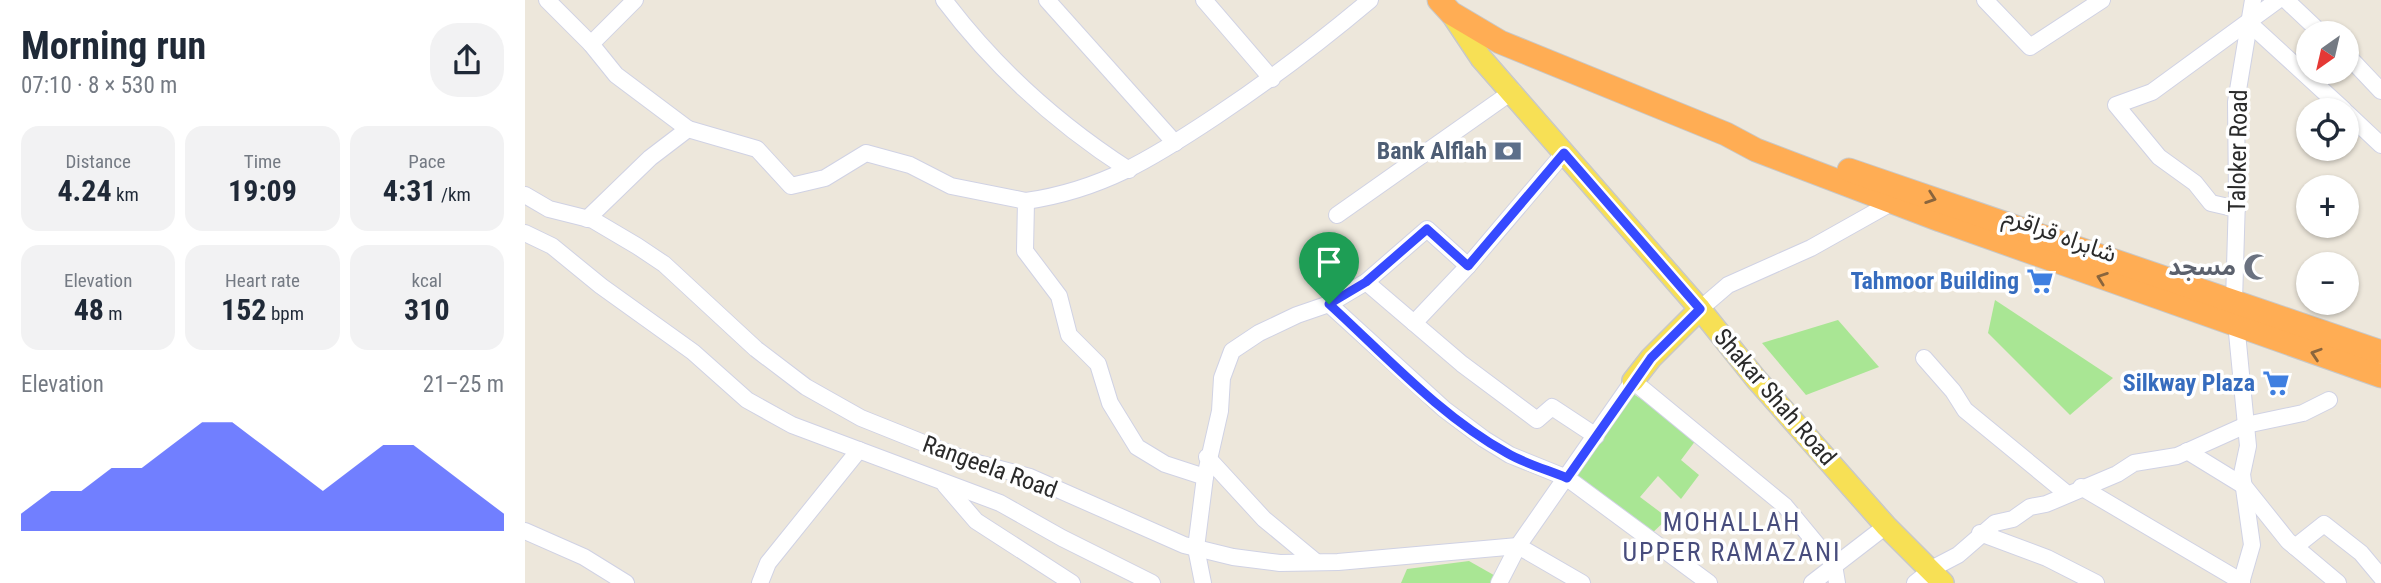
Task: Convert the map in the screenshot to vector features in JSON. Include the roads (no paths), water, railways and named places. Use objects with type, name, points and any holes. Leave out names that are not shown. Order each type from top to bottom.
[{"type":"highway","name":"شاہراہ قراقرم","points":[[1445,6],[1500,42],[1726,134],[1756,150],[1893,202],[2381,376]]},
{"type":"highway","name":"شاہراہ قراقرم","points":[[1726,134],[1759,138],[2381,352]]},
{"type":"main road","name":"Shakar Shah Road","points":[[1445,6],[1482,58],[1930,579]]},
{"type":"main road","points":[[1633,381],[1651,358],[1700,309]]},
{"type":"street","points":[[547,0],[591,44],[616,75],[688,130],[757,149],[791,186],[825,178],[866,153],[909,165],[951,186],[1026,201],[1064,195],[1129,170],[1272,79],[1370,0]]},
{"type":"street","points":[[591,44],[635,0]]},
{"type":"street","points":[[944,0],[974,40],[1023,91],[1077,136],[1129,170]]},
{"type":"street","points":[[1047,0],[1175,143]]},
{"type":"street","points":[[1204,0],[1272,79]]},
{"type":"street","points":[[1985,0],[2029,47],[2102,0]]},
{"type":"street","name":"Taloker Road","points":[[2242,582],[2252,545],[2242,474],[2248,446],[2234,302],[2236,102],[2253,0]]},
{"type":"street","points":[[2237,209],[2211,204],[2195,183],[2159,157],[2116,105],[2152,92],[2278,0]]},
{"type":"street","points":[[2286,0],[2308,21]]},
{"type":"street","points":[[2249,23],[2330,98]]},
{"type":"street","points":[[2359,68],[2381,91]]},
{"type":"street","points":[[1337,215],[1513,91]]},
{"type":"street","points":[[2359,125],[2381,145]]},
{"type":"street","points":[[587,219],[650,158],[688,130]]},
{"type":"street","points":[[1414,323],[1468,266],[1564,153]]},
{"type":"street","name":"Rangeela Road","points":[[525,195],[548,209],[587,219],[664,264],[756,349],[806,387],[861,418],[966,460],[1030,477],[1196,548],[1233,557],[1280,563],[1518,546]]},
{"type":"street","points":[[1026,201],[1025,251],[1059,296],[1069,335],[1098,364],[1110,403],[1137,447],[1165,464],[1205,477]]},
{"type":"street","points":[[1700,309],[1728,285],[1811,248],[1893,202]]},
{"type":"street","points":[[1203,583],[1196,548],[1207,457],[1220,411],[1222,378],[1233,351],[1297,315],[1329,304],[1366,282],[1427,229],[1468,266]]},
{"type":"street","points":[[525,233],[552,246],[601,286],[693,352],[747,400],[793,425],[1000,503],[1152,583]]},
{"type":"street","points":[[1366,282],[1537,420],[1552,407],[1596,436]]},
{"type":"street","points":[[1329,304],[1444,409],[1484,439],[1510,455],[1567,478],[1709,583]]},
{"type":"street","points":[[1924,358],[1953,391],[1965,410],[2074,490],[2242,582]]},
{"type":"street","points":[[1499,583],[1518,546],[1633,381],[1785,506],[1834,565],[1837,583]]},
{"type":"street","points":[[1930,579],[1980,533],[1995,523],[2013,519],[2031,507],[2046,504],[2117,474],[2134,463],[2177,456],[2246,425],[2303,413],[2329,400]]},
{"type":"street","points":[[762,582],[768,563],[859,450]]},
{"type":"street","points":[[2187,451],[2244,486],[2295,547],[2338,583]]},
{"type":"street","points":[[1207,457],[1263,519],[1316,562]]},
{"type":"street","points":[[944,484],[977,521],[1072,583]]},
{"type":"street","points":[[2295,547],[2324,524],[2361,553],[2381,577]]},
{"type":"street","points":[[1812,583],[1886,526]]},
{"type":"street","points":[[525,531],[584,557],[604,575],[626,583]]},
{"type":"street","points":[[1980,533],[2047,558],[2096,583]]},
{"type":"street","points":[[1518,546],[1582,583]]},
{"type":"place","name":"Bank Alflah","points":[[1508,151]]},
{"type":"place","name":"مسجد","points":[[2257,267]]},
{"type":"place","name":"Tahmoor Building","points":[[2040,281]]},
{"type":"place","name":"Silkway Plaza","points":[[2276,383]]},
{"type":"district","name":"MOHALLAH UPPER RAMAZANI","points":[[1732,537]]}]
